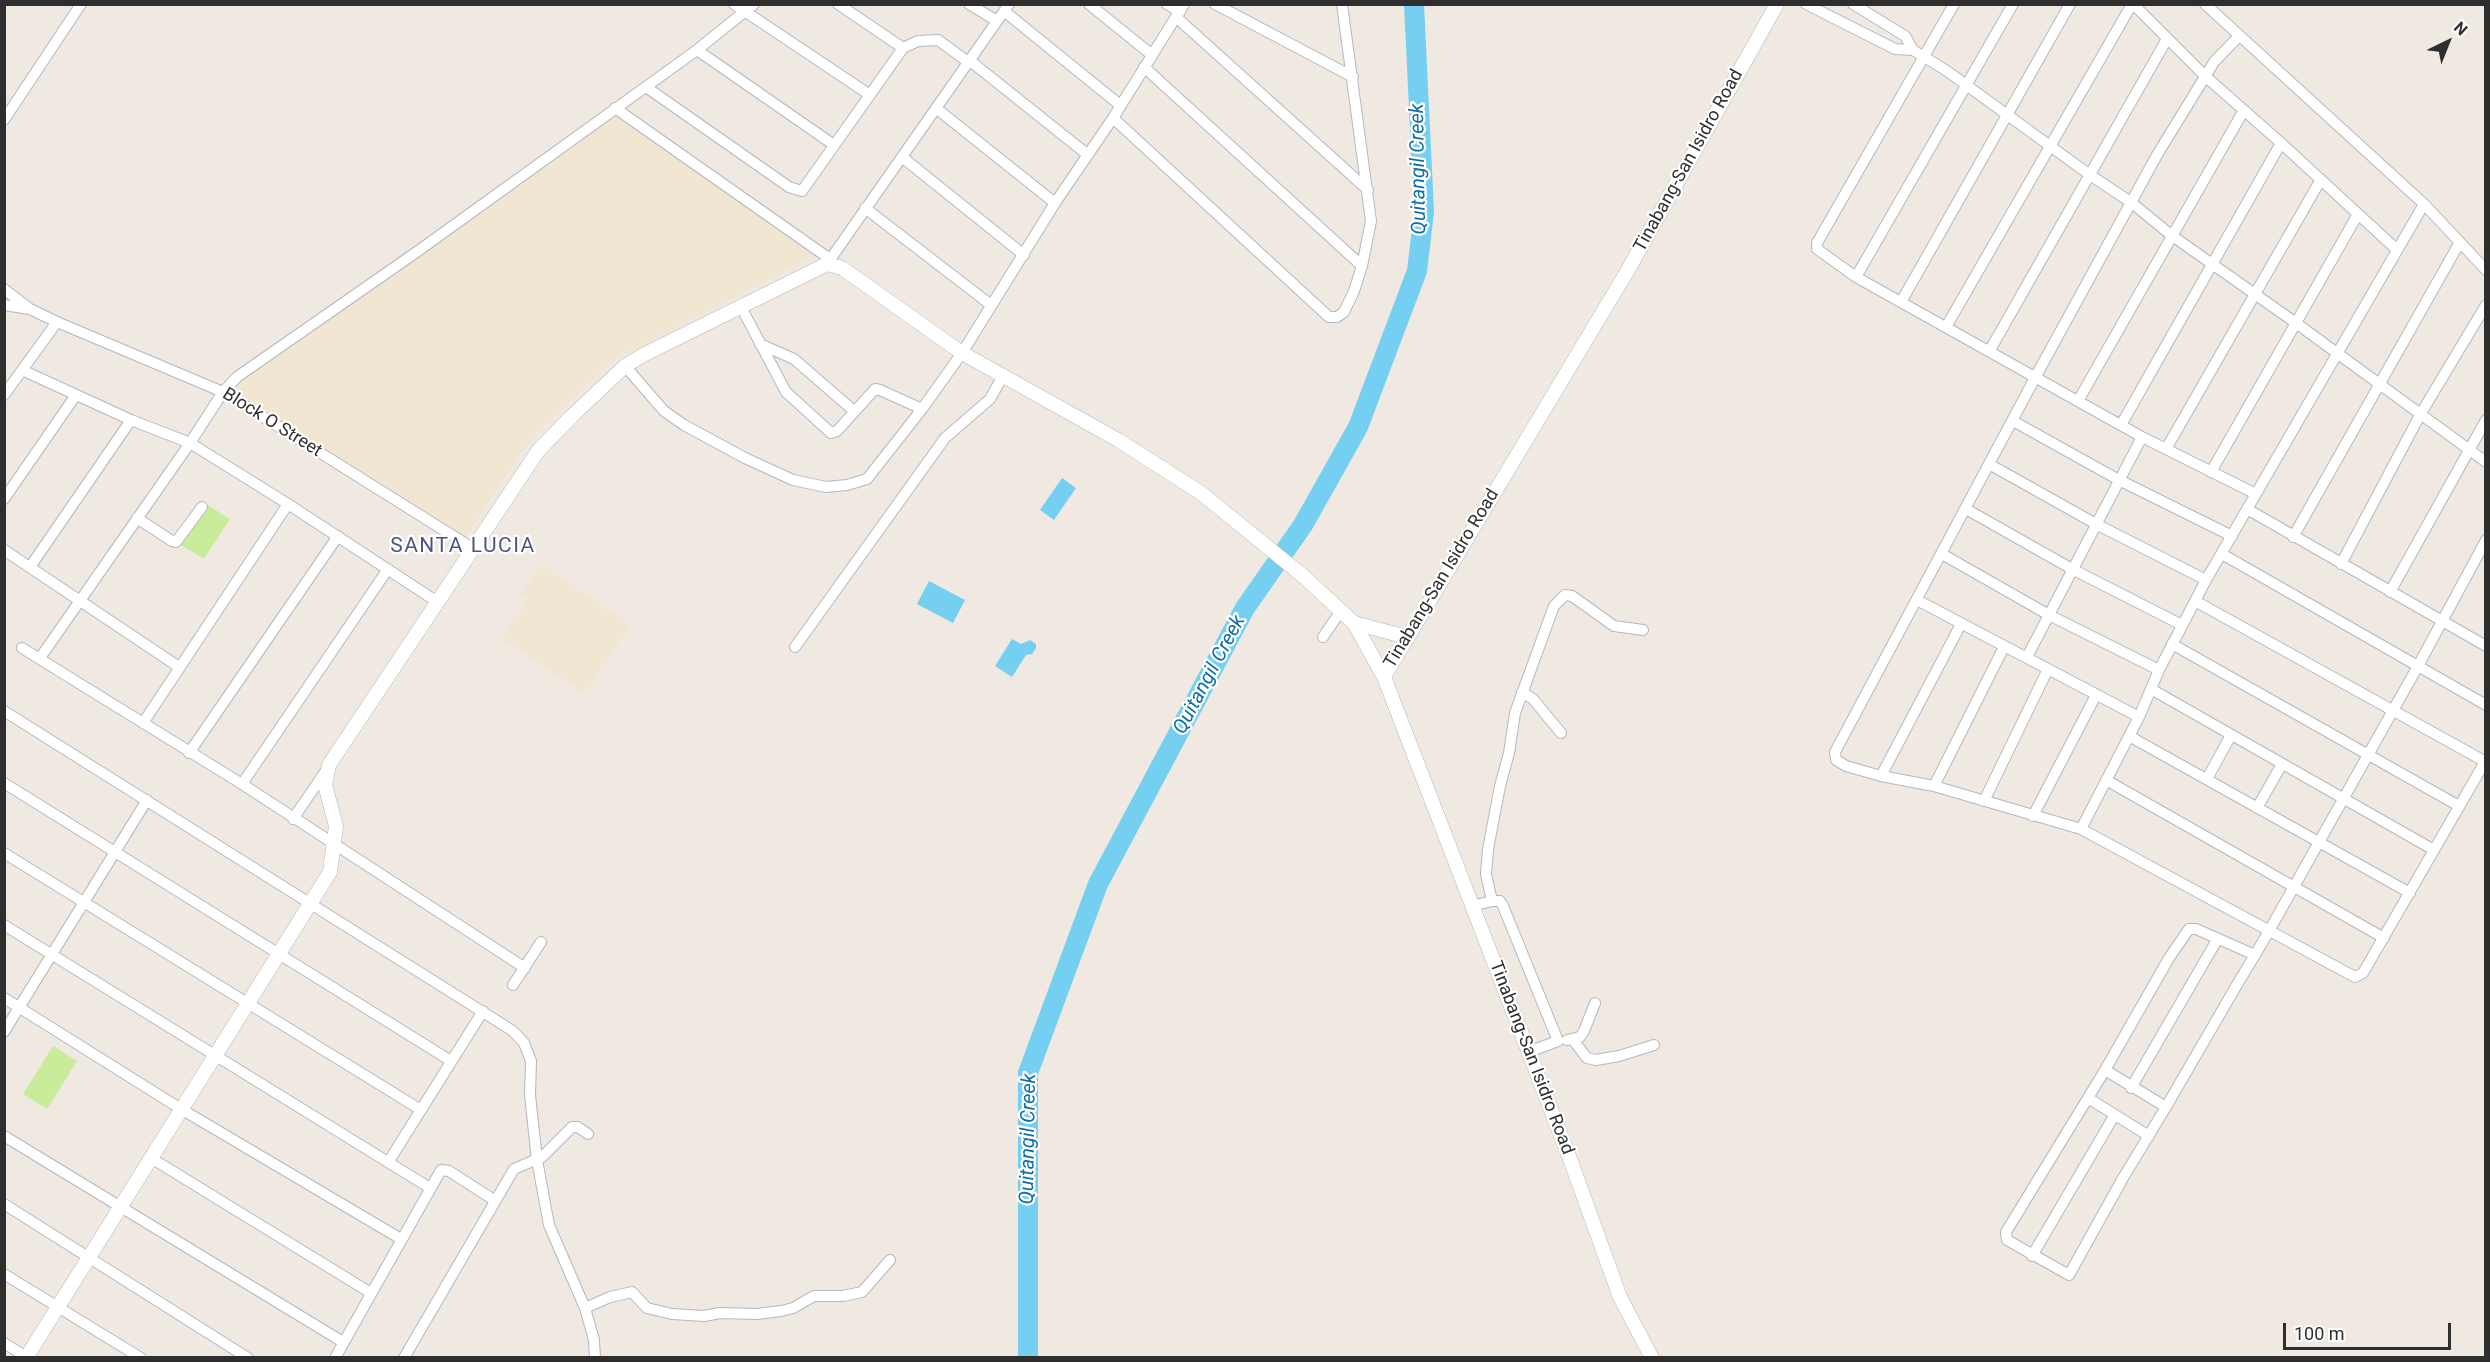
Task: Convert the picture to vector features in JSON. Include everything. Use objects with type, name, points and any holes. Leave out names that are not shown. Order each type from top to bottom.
[{"type":"street","points":[[4,120],[81,4]]},
{"type":"street","points":[[734,4],[750,8],[870,95]]},
{"type":"street","points":[[838,4],[903,48]]},
{"type":"street","points":[[969,4],[1003,12],[1120,105]]},
{"type":"street","points":[[1089,4],[1152,55]]},
{"type":"street","points":[[1167,4],[1180,11],[1368,190]]},
{"type":"street","points":[[1215,4],[1353,78]]},
{"type":"street","name":"Tinabang-San Isidro Road","points":[[1652,1358],[1620,1298],[1384,677],[1628,270],[1777,4]]},
{"type":"street","points":[[1806,4],[1895,50],[1913,50],[1925,56],[2132,203],[2171,235],[2255,293],[2486,462]]},
{"type":"street","points":[[1853,4],[1905,36],[1913,50]]},
{"type":"street","points":[[1954,4],[1817,243],[1817,249],[1856,278],[1990,350],[2142,437],[2256,494]]},
{"type":"street","points":[[1856,278],[2013,4]]},
{"type":"street","points":[[1901,302],[2070,4]]},
{"type":"street","points":[[1946,327],[2132,4],[2205,76],[2396,249]]},
{"type":"street","points":[[2205,4],[2424,204],[2486,270]]},
{"type":"street","points":[[1113,118],[1329,317],[1337,317],[1344,312],[1362,266],[1371,221],[1342,5]]},
{"type":"street","points":[[40,658],[223,392],[237,377],[418,251],[646,87],[750,8]]},
{"type":"street","points":[[625,366],[664,411],[684,425],[745,458],[793,480],[826,487],[847,485],[867,479],[962,353],[1055,203],[1113,118],[1180,11]]},
{"type":"street","points":[[293,819],[439,603],[538,451],[625,366],[829,262],[865,208],[937,110],[1003,12]]},
{"type":"street","points":[[2195,601],[2485,761],[2364,973],[2355,977],[2081,829],[1934,786],[1881,776],[1840,763],[1836,760],[1835,752],[2157,155],[2205,76],[2223,50],[2239,36]]},
{"type":"street","points":[[1990,350],[2167,39]]},
{"type":"street","points":[[646,87],[795,190],[802,191],[903,48],[918,41],[938,40],[1088,155]]},
{"type":"street","points":[[697,50],[834,145]]},
{"type":"street","points":[[1144,67],[1362,266]]},
{"type":"street","points":[[615,108],[829,262],[856,277],[905,315],[962,353],[1118,440],[1201,493],[1302,575],[1340,612],[1354,622],[1407,637]]},
{"type":"street","points":[[937,110],[1055,203]]},
{"type":"street","points":[[2078,401],[2244,110]]},
{"type":"street","points":[[2121,425],[2281,143]]},
{"type":"street","points":[[902,157],[1024,255]]},
{"type":"street","points":[[2166,449],[2320,181]]},
{"type":"street","points":[[2081,829],[2139,717],[2159,669],[2206,580],[2424,204]]},
{"type":"street","points":[[865,208],[991,305]]},
{"type":"street","points":[[2211,472],[2358,214]]},
{"type":"street","points":[[2293,537],[2460,242]]},
{"type":"street","points":[[4,289],[30,309]]},
{"type":"street","points":[[4,305],[30,309]]},
{"type":"street","points":[[2341,564],[2420,415],[2486,305]]},
{"type":"street","points":[[741,307],[786,392],[831,433],[837,431],[875,389],[922,409]]},
{"type":"street","name":"Block O Street","points":[[30,309],[223,392],[474,549]]},
{"type":"street","points":[[4,395],[57,322]]},
{"type":"street","points":[[760,344],[794,359],[854,411]]},
{"type":"street","points":[[22,370],[131,420],[190,443],[439,603]]},
{"type":"street","points":[[795,647],[945,438],[990,399],[1003,376]]},
{"type":"street","points":[[4,500],[76,395]]},
{"type":"street","points":[[30,567],[131,420]]},
{"type":"street","points":[[2390,592],[2486,420]]},
{"type":"street","points":[[2013,421],[2119,480],[2232,536]]},
{"type":"street","points":[[2027,657],[2142,437]]},
{"type":"street","points":[[1989,464],[2096,524],[2206,580]]},
{"type":"street","points":[[143,723],[288,504]]},
{"type":"street","points":[[137,518],[176,542],[202,507]]},
{"type":"street","points":[[1966,509],[2072,569],[2182,625]]},
{"type":"street","points":[[2247,509],[2486,646]]},
{"type":"street","points":[[189,753],[338,536]]},
{"type":"street","points":[[2254,955],[2196,929],[2189,929],[2169,958],[2105,1070],[2006,1232],[2007,1240],[2069,1275],[2269,931],[2486,540]]},
{"type":"street","points":[[4,550],[179,667]]},
{"type":"street","points":[[1942,554],[2049,615],[2159,669]]},
{"type":"street","points":[[2222,554],[2486,705]]},
{"type":"street","points":[[242,784],[388,569]]},
{"type":"street","points":[[1492,900],[1486,874],[1488,849],[1515,713],[1554,606],[1565,595],[1580,599],[1614,626],[1643,630]]},
{"type":"street","points":[[1917,600],[2139,717]]},
{"type":"street","points":[[1323,637],[1340,612]]},
{"type":"street","points":[[1354,622],[1384,677]]},
{"type":"street","points":[[1881,776],[1961,624]]},
{"type":"street","points":[[2172,644],[2458,806]]},
{"type":"street","points":[[1934,786],[2004,647]]},
{"type":"street","points":[[22,648],[242,784],[525,968]]},
{"type":"street","points":[[1984,801],[2048,669]]},
{"type":"street","points":[[2151,689],[2434,850]]},
{"type":"street","points":[[1522,692],[1533,699],[1561,734]]},
{"type":"street","points":[[2033,816],[2096,695]]},
{"type":"street","points":[[4,711],[483,1011],[513,1031],[524,1043],[531,1061],[530,1095],[537,1160],[549,1225],[585,1308],[594,1340],[595,1358]]},
{"type":"street","points":[[2207,779],[2231,735]]},
{"type":"street","points":[[2129,736],[2410,893]]},
{"type":"street","points":[[2257,808],[2282,764]]},
{"type":"street","points":[[4,1343],[27,1357],[330,872],[336,826],[325,785],[329,765]]},
{"type":"street","points":[[2106,780],[2384,938]]},
{"type":"street","points":[[4,783],[451,1061]]},
{"type":"street","points":[[4,1032],[147,800]]},
{"type":"street","points":[[4,853],[84,900],[247,1004],[422,1110]]},
{"type":"street","points":[[1472,906],[1492,900],[1500,901],[1558,1041]]},
{"type":"street","points":[[4,925],[430,1188]]},
{"type":"street","points":[[2132,1088],[2217,939]]},
{"type":"street","points":[[513,986],[541,942]]},
{"type":"street","points":[[4,998],[181,1109],[401,1239]]},
{"type":"street","points":[[1528,1052],[1558,1041],[1573,1040],[1584,1031],[1595,1003]]},
{"type":"street","points":[[389,1161],[483,1011]]},
{"type":"street","points":[[1573,1040],[1587,1058],[1596,1060],[1605,1060],[1654,1045]]},
{"type":"street","points":[[2105,1070],[2166,1107]]},
{"type":"street","points":[[2088,1098],[2149,1136]]},
{"type":"street","points":[[2032,1256],[2114,1116]]},
{"type":"street","points":[[404,1358],[514,1169],[537,1160],[552,1149],[572,1126],[588,1134]]},
{"type":"street","points":[[4,1136],[343,1342]]},
{"type":"street","points":[[151,1158],[371,1293]]},
{"type":"street","points":[[335,1358],[441,1170],[449,1171],[494,1200]]},
{"type":"street","points":[[4,1204],[248,1358]]},
{"type":"street","points":[[585,1308],[609,1297],[632,1292],[647,1308],[680,1315],[757,1314],[781,1311],[793,1308],[814,1296],[843,1296],[862,1292],[890,1260]]},
{"type":"street","points":[[4,1274],[141,1358]]},
{"type":"shaded area","points":[[616,114],[815,256],[614,360],[529,441],[464,540],[229,389],[506,196]]},
{"type":"shaded area","points":[[541,564],[631,625],[584,694],[501,638],[529,598],[522,593]]},
{"type":"green space","points":[[206,504],[230,519],[204,559],[181,545]]},
{"type":"green space","points":[[53,1046],[77,1061],[47,1109],[23,1094]]},
{"type":"water","points":[[1062,478],[1076,488],[1054,520],[1040,510]]},
{"type":"water","points":[[929,581],[965,600],[953,623],[917,604]]},
{"type":"water","points":[[1012,639],[1021,644],[1030,640],[1036,644],[1036,648],[1032,654],[1026,655],[1012,677],[995,666]]},
{"type":"waterway","name":"Quitangil Creek","points":[[1028,1358],[1028,1073],[1098,884],[1245,608],[1303,525],[1358,427],[1417,271],[1424,212],[1414,4]]},
{"type":"district","name":"SANTA LUCIA","points":[[463,547]]}]
